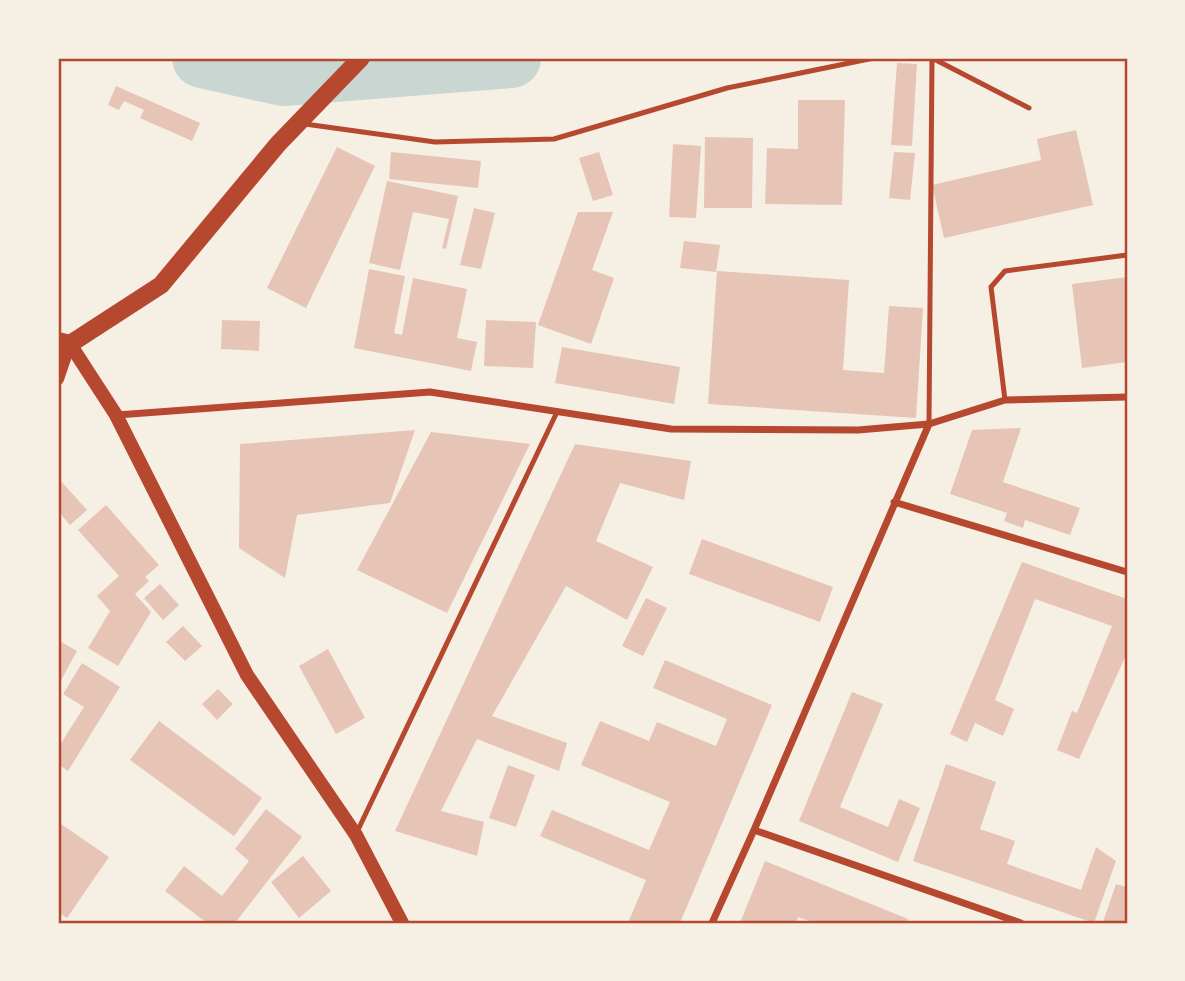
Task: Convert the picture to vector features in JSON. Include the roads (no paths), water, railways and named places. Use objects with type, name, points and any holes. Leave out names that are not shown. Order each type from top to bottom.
[{"type":"main road","points":[[361,58],[278,144],[161,285],[64,343],[116,415],[247,675],[356,835],[402,923]]},
{"type":"street","points":[[58,379],[64,343]]},
{"type":"street","points":[[116,415],[430,392],[671,429],[858,430],[929,424],[1005,400],[1127,397]]},
{"type":"street","points":[[712,923],[929,424]]},
{"type":"street","points":[[894,502],[1127,572]]},
{"type":"street","points":[[754,830],[1021,923]]},
{"type":"lane","points":[[298,123],[435,142],[554,139],[727,88],[874,58]]},
{"type":"lane","points":[[922,58],[932,58],[1028,107]]},
{"type":"lane","points":[[929,424],[932,58]]},
{"type":"lane","points":[[1005,400],[991,287],[1005,271],[1127,255]]},
{"type":"lane","points":[[356,835],[557,411]]},
{"type":"waterway","points":[[202,58],[283,76],[511,58]]}]
